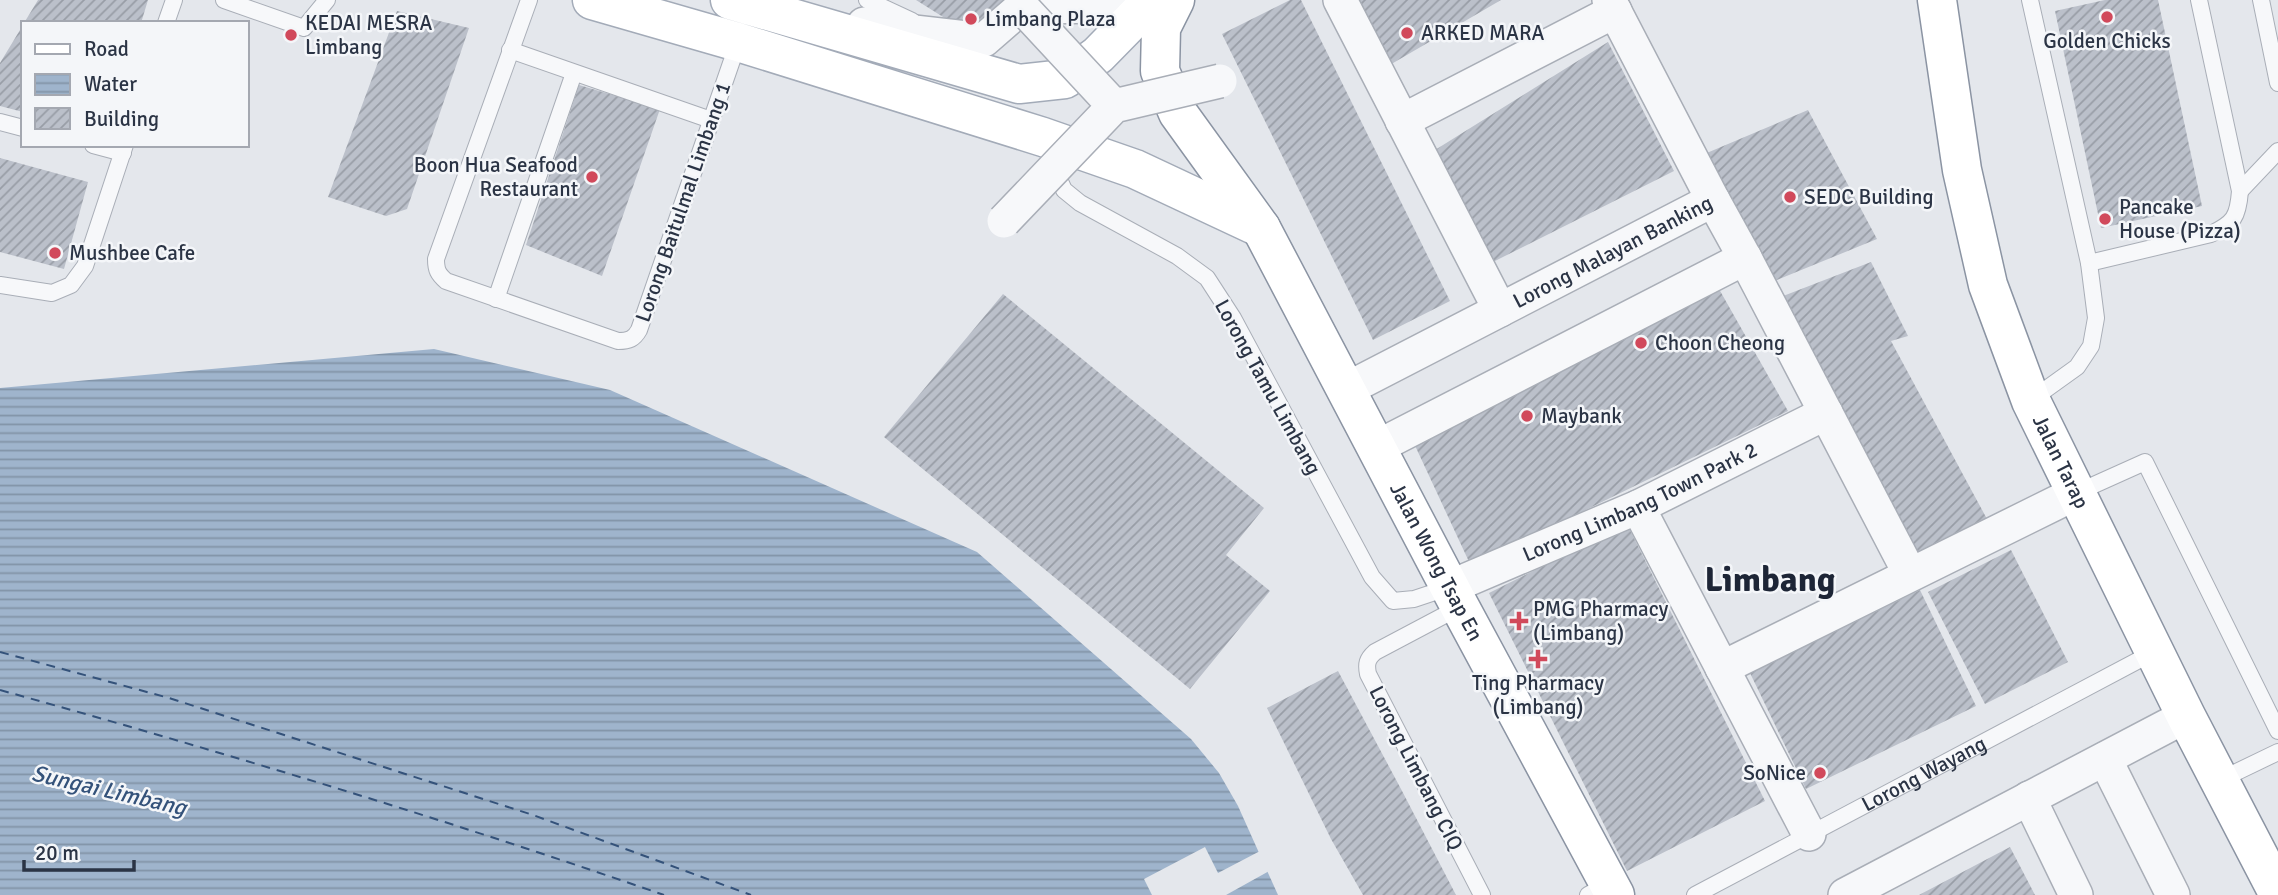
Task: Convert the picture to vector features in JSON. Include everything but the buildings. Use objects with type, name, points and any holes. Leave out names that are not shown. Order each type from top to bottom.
[{"type":"main road","points":[[592,0],[749,14],[1019,84],[1065,79],[1098,55],[1127,5]]},
{"type":"main road","name":"Jalan Wong Tsap En","points":[[1175,0],[1161,28],[1160,71],[1178,113],[1261,228],[1455,597],[1604,891]]},
{"type":"main road","name":"Jalan Tarap","points":[[1937,0],[1962,170],[1988,285],[2031,401],[2186,716],[2278,893]]},
{"type":"main road","points":[[749,14],[1043,137],[1136,169],[1261,228]]},
{"type":"street","points":[[1340,0],[1500,310]]},
{"type":"street","points":[[749,14],[984,40],[1032,4],[1127,5]]},
{"type":"street","points":[[1032,4],[1114,106]]},
{"type":"street","points":[[1402,121],[1612,5],[1713,200]]},
{"type":"street","points":[[1004,221],[1114,106],[1220,81]]},
{"type":"street","name":"Lorong Malayan Banking","points":[[1347,389],[1713,200],[1910,574]]},
{"type":"street","points":[[1377,447],[1745,258]]},
{"type":"street","name":"Lorong Limbang Town Park 2","points":[[1455,597],[1826,412]]},
{"type":"street","points":[[1722,668],[2076,493]]},
{"type":"street","points":[[1638,506],[1809,834]]},
{"type":"street","points":[[1847,894],[2186,716]]},
{"type":"street","points":[[2105,759],[2173,895]]},
{"type":"street","points":[[2029,798],[2076,895]]},
{"type":"lane","points":[[167,21],[174,0]]},
{"type":"lane","points":[[224,0],[304,28],[327,0]]},
{"type":"lane","points":[[529,0],[436,259],[439,275],[446,281],[496,299],[574,73]]},
{"type":"lane","points":[[867,0],[941,35]]},
{"type":"lane","points":[[2030,0],[2089,263],[2096,318],[2091,346],[2077,367],[2031,401]]},
{"type":"lane","points":[[2089,263],[2211,234],[2228,226],[2239,210],[2240,191],[2199,0]]},
{"type":"lane","points":[[2261,0],[2278,83]]},
{"type":"lane","name":"Lorong Baitulmal Limbang 1","points":[[496,299],[618,341],[635,338],[749,14]]},
{"type":"lane","points":[[510,50],[711,120]]},
{"type":"lane","points":[[0,122],[21,127]]},
{"type":"lane","name":"Lorong Tamu Limbang","points":[[1043,137],[1054,171],[1064,190],[1080,203],[1177,256],[1207,278],[1233,318],[1372,577],[1393,601],[1455,597]]},
{"type":"lane","points":[[0,285],[52,293],[71,285],[85,266],[124,149]]},
{"type":"lane","points":[[2240,191],[2278,151]]},
{"type":"lane","points":[[2076,493],[2146,462],[2278,732]]},
{"type":"lane","name":"Lorong Limbang CIQ","points":[[1455,597],[1368,657],[1366,666],[1482,895]]},
{"type":"lane","name":"Lorong Wayang","points":[[1695,895],[2154,652]]},
{"type":"lane","points":[[2220,780],[2278,752]]},
{"type":"water","name":"Sungai Limbang","points":[[434,349],[610,390],[977,552],[1191,739],[1219,773],[1238,806],[1278,895],[0,895],[0,388]]},
{"type":"pier","points":[[1205,847],[1218,873],[1262,850],[1271,870],[1226,895],[1152,895],[1144,879]]},
{"type":"ferry route","points":[[0,652],[169,698],[533,815],[751,895]]},
{"type":"ferry route","points":[[0,690],[334,787],[664,895]]},
{"type":"place","name":"Golden Chicks","points":[[2107,17]]},
{"type":"place","name":"Limbang Plaza","points":[[971,19]]},
{"type":"place","name":"ARKED MARA","points":[[1407,33]]},
{"type":"place","name":"KEDAI MESRA Limbang","points":[[291,35]]},
{"type":"place","name":"Boon Hua Seafood Restaurant","points":[[592,177]]},
{"type":"place","name":"SEDC Building","points":[[1790,197]]},
{"type":"place","name":"Pancake House (Pizza)","points":[[2105,219]]},
{"type":"place","name":"Mushbee Cafe","points":[[55,253]]},
{"type":"place","name":"Choon Cheong","points":[[1641,343]]},
{"type":"place","name":"Maybank","points":[[1527,416]]},
{"type":"place","name":"PMG Pharmacy (Limbang)","points":[[1519,621]]},
{"type":"place","name":"Ting Pharmacy (Limbang)","points":[[1538,659]]},
{"type":"place","name":"SoNice","points":[[1820,773]]},
{"type":"district","name":"Limbang","points":[[1770,579]]}]
